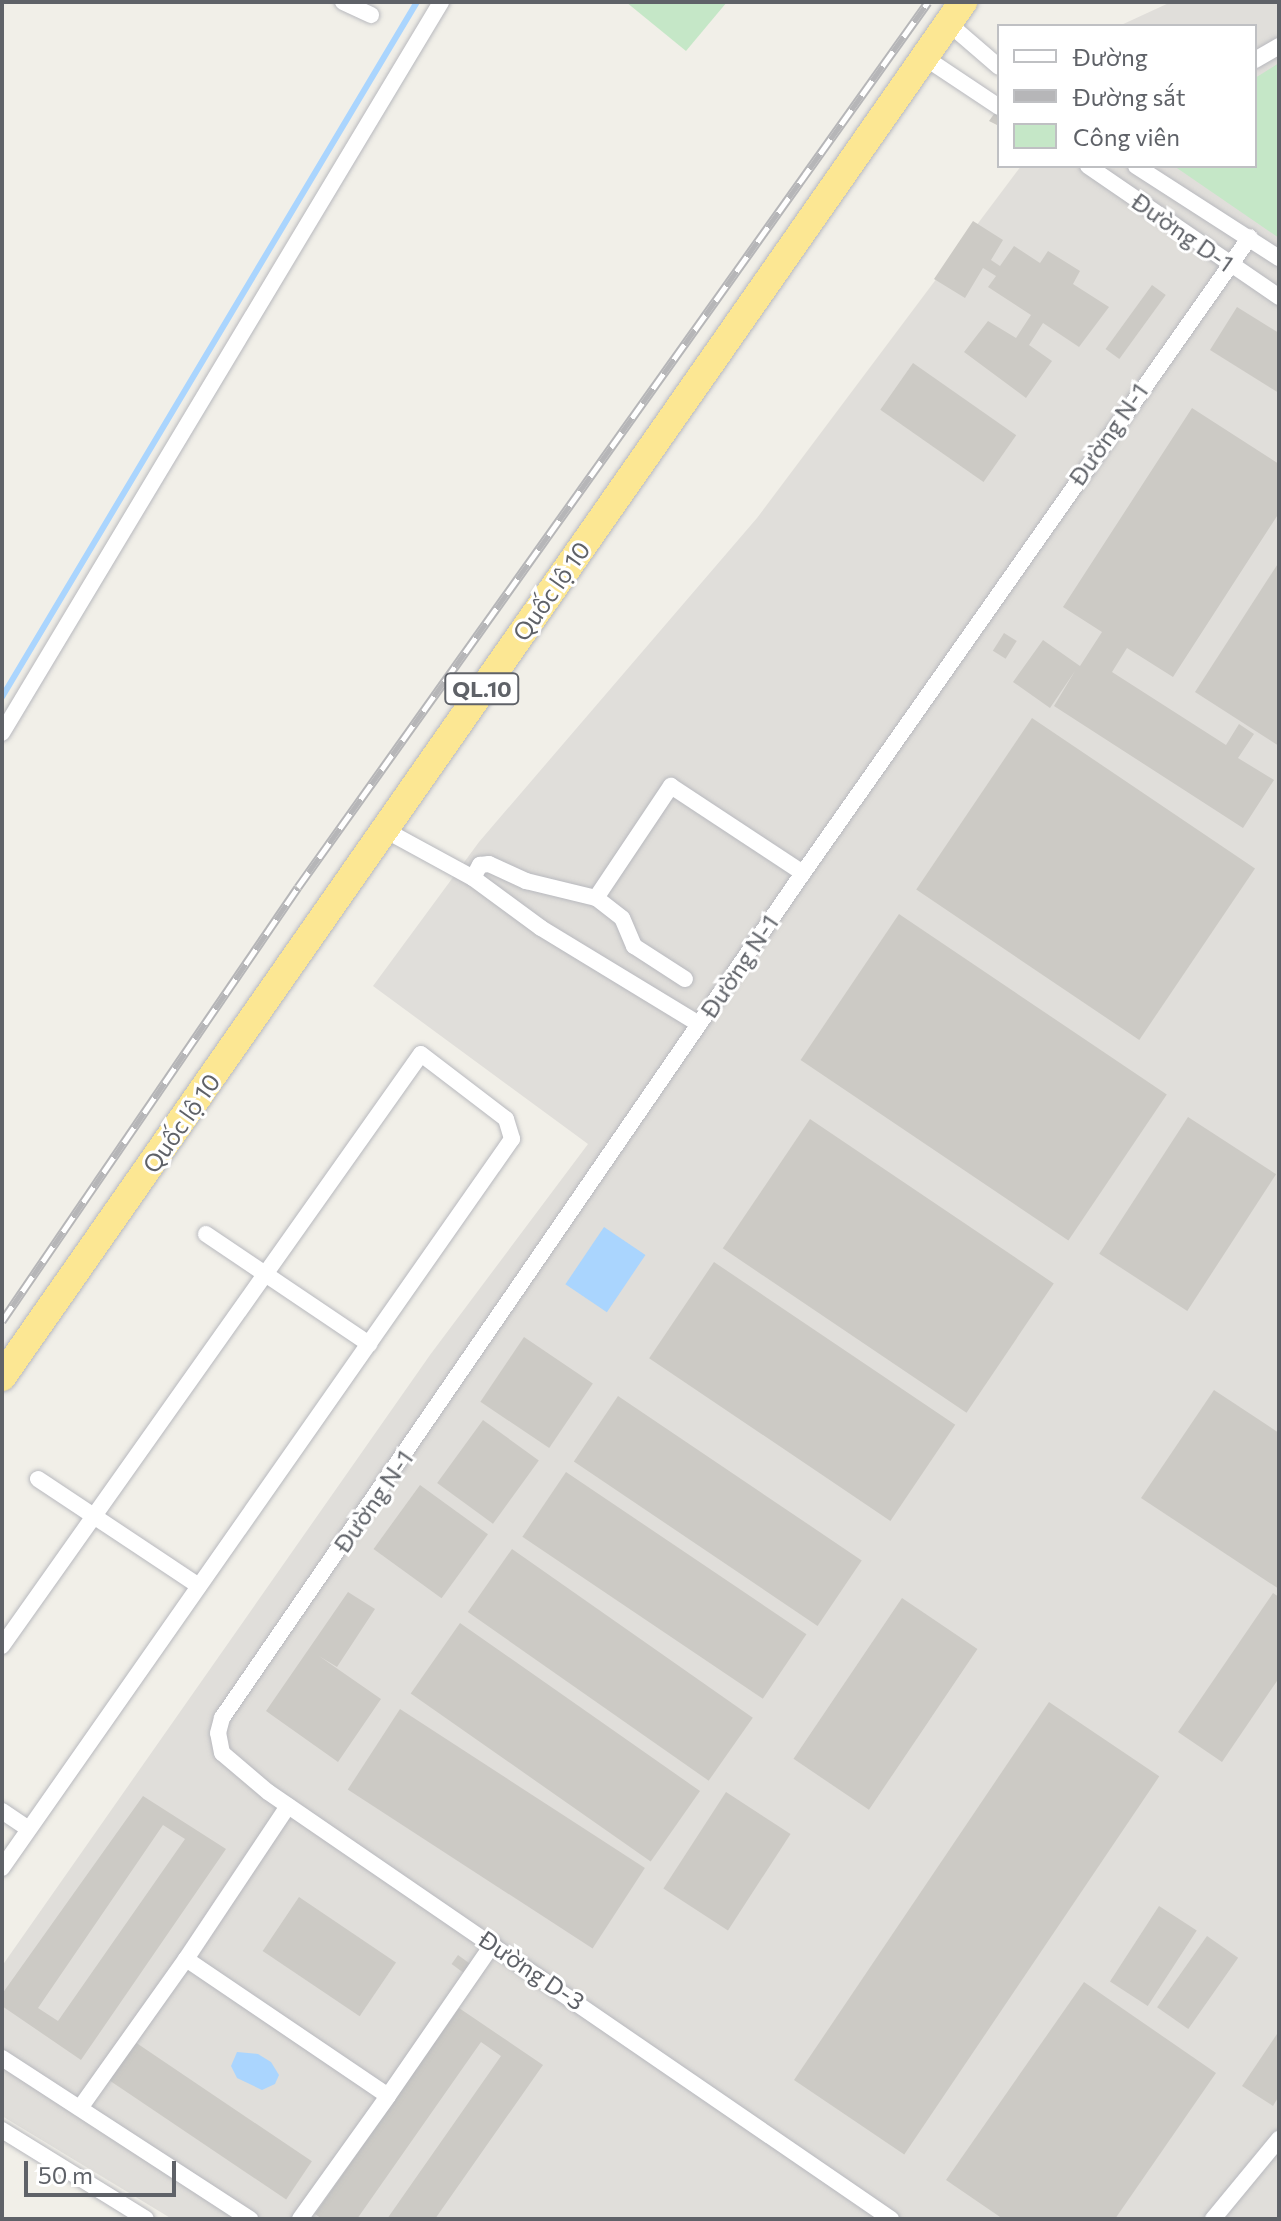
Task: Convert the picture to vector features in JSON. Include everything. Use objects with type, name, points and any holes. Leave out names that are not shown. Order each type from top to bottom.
[{"type":"highway","name":"Quốc lộ 10","points":[[2,1377],[955,12]]},
{"type":"street","points":[[343,2],[371,15]]},
{"type":"street","points":[[2,733],[441,2]]},
{"type":"street","points":[[955,12],[997,64]]},
{"type":"street","points":[[1257,59],[1279,46]]},
{"type":"street","points":[[924,57],[997,106]]},
{"type":"street","name":"Đường D-1","points":[[1094,168],[1279,297]]},
{"type":"street","name":"Đường D-1","points":[[1139,168],[1279,258]]},
{"type":"street","name":"Đường N-1","points":[[234,1700],[803,873],[1250,237]]},
{"type":"street","points":[[596,898],[671,786],[803,873]]},
{"type":"street","points":[[385,830],[473,878],[541,928],[699,1024]]},
{"type":"street","points":[[473,878],[480,865],[489,864],[526,881],[596,898],[622,918],[634,946],[685,979]]},
{"type":"street","points":[[2,1646],[421,1054],[506,1119],[513,1134],[2,1868]]},
{"type":"street","points":[[206,1234],[369,1344]]},
{"type":"street","points":[[38,1479],[199,1586]]},
{"type":"street","name":"Đường D-3","points":[[234,1700],[218,1733],[222,1753],[288,1806],[891,2219]]},
{"type":"street","points":[[80,2108],[186,1959],[288,1806]]},
{"type":"street","points":[[2,1811],[29,1829]]},
{"type":"street","points":[[300,2219],[493,1944]]},
{"type":"street","points":[[186,1959],[388,2096]]},
{"type":"street","points":[[2,2058],[250,2219]]},
{"type":"street","points":[[2,2130],[146,2219]]},
{"type":"street","points":[[1213,2219],[1279,2139]]},
{"type":"shaded area","points":[[1171,2],[1279,2],[1279,2219],[172,2219],[2,2116],[2,1966],[430,1355],[588,1144],[373,986],[479,842],[757,518],[1020,168],[1257,168],[1257,24],[1123,24]]},
{"type":"green space","points":[[626,2],[727,2],[686,51]]},
{"type":"green space","points":[[1279,63],[1279,238],[1177,168],[1257,168],[1257,77]]},
{"type":"water","points":[[604,1227],[645,1255],[607,1312],[565,1284]]},
{"type":"water","points":[[237,2052],[258,2054],[271,2062],[279,2075],[275,2084],[262,2090],[237,2078],[231,2066]]},
{"type":"building","points":[[997,110],[997,125],[989,121]]},
{"type":"building","points":[[973,221],[1003,240],[991,260],[1000,266],[1014,246],[1040,263],[1048,251],[1080,271],[1073,284],[1109,307],[1079,347],[1043,323],[1029,345],[1052,361],[1026,398],[964,352],[988,321],[1016,338],[1031,315],[988,287],[996,276],[983,268],[965,298],[934,279]]},
{"type":"building","points":[[1152,285],[1166,295],[1119,359],[1106,349]]},
{"type":"building","points":[[1237,307],[1279,333],[1279,393],[1210,350]]},
{"type":"building","points":[[913,363],[1016,435],[984,482],[880,410]]},
{"type":"building","points":[[1192,408],[1279,464],[1279,513],[1173,677],[1127,648],[1112,672],[1226,745],[1239,724],[1254,734],[1238,758],[1274,780],[1243,828],[1054,706],[1075,671],[1050,708],[1013,682],[1043,640],[1080,666],[1102,632],[1063,607]]},
{"type":"building","points":[[1279,562],[1279,746],[1195,692]]},
{"type":"building","points":[[1004,633],[1017,641],[1006,659],[993,651]]},
{"type":"building","points":[[1032,718],[1255,868],[1139,1040],[916,890]]},
{"type":"building","points":[[899,914],[1167,1095],[1068,1241],[801,1060]]},
{"type":"building","points":[[1188,1117],[1276,1174],[1187,1311],[1099,1254]]},
{"type":"building","points":[[810,1119],[1054,1283],[967,1413],[723,1248]]},
{"type":"building","points":[[714,1262],[955,1425],[890,1521],[649,1358]]},
{"type":"building","points":[[524,1337],[593,1383],[549,1448],[480,1402]]},
{"type":"building","points":[[1214,1390],[1279,1433],[1279,1589],[1141,1498]]},
{"type":"building","points":[[618,1396],[862,1560],[818,1626],[574,1461]]},
{"type":"building","points":[[483,1420],[539,1461],[493,1524],[437,1483]]},
{"type":"building","points":[[566,1472],[806,1634],[763,1699],[522,1537]]},
{"type":"building","points":[[420,1485],[488,1534],[442,1598],[374,1549]]},
{"type":"building","points":[[512,1549],[753,1718],[709,1781],[468,1612]]},
{"type":"building","points":[[348,1592],[375,1609],[337,1667],[319,1656],[381,1699],[338,1762],[266,1711]]},
{"type":"building","points":[[1273,1593],[1279,1597],[1279,1678],[1222,1762],[1178,1732]]},
{"type":"building","points":[[902,1598],[977,1649],[869,1810],[794,1759]]},
{"type":"building","points":[[460,1623],[700,1791],[651,1862],[411,1693]]},
{"type":"building","points":[[1049,1702],[1159,1776],[904,2154],[794,2080]]},
{"type":"building","points":[[400,1709],[645,1868],[593,1949],[348,1790]]},
{"type":"building","points":[[726,1792],[791,1834],[728,1930],[663,1888]]},
{"type":"building","points":[[143,1796],[226,1849],[81,2060],[2,2006],[2,1994]],"holes":[[[163,1825],[185,1839],[58,2021],[38,2008]]]},
{"type":"building","points":[[299,1897],[396,1962],[360,2016],[263,1951]]},
{"type":"building","points":[[1159,1906],[1197,1931],[1148,2006],[1110,1981]]},
{"type":"building","points":[[1207,1936],[1238,1958],[1188,2029],[1157,2007]]},
{"type":"building","points":[[458,1955],[472,1965],[465,1974],[452,1964]]},
{"type":"building","points":[[1084,1982],[1216,2073],[1115,2219],[1003,2219],[946,2180]]},
{"type":"building","points":[[459,2008],[543,2065],[435,2219],[387,2219],[501,2056],[481,2042],[357,2219],[322,2219],[315,2214]]},
{"type":"building","points":[[1279,2031],[1279,2096],[1273,2106],[1242,2086]]},
{"type":"building","points":[[132,2040],[312,2161],[286,2199],[106,2078]]},
{"type":"waterway","points":[[2,697],[417,2]]},
{"type":"railway","points":[[2,1321],[298,887],[928,2]]}]
